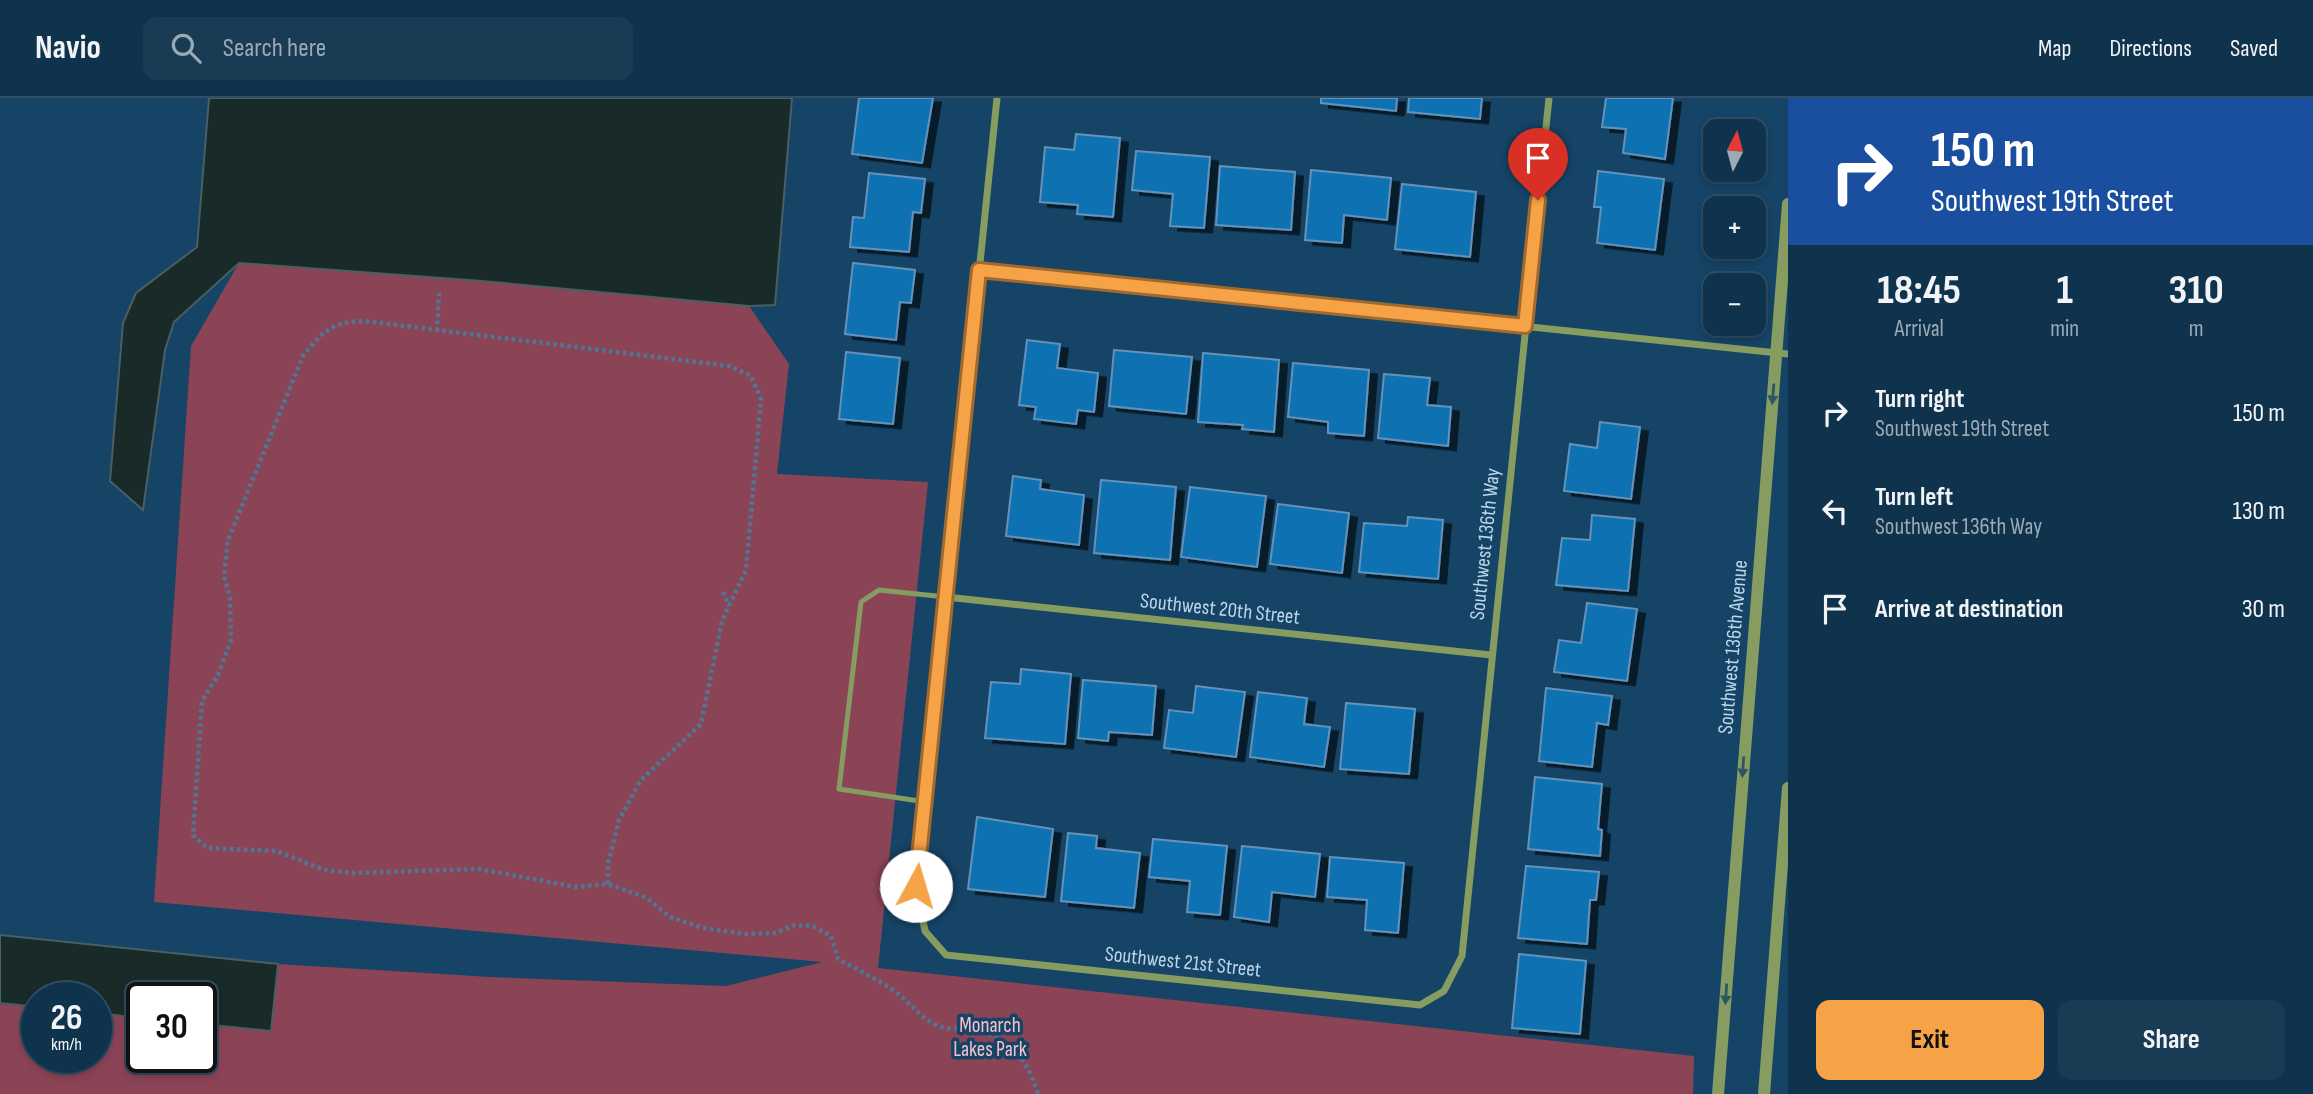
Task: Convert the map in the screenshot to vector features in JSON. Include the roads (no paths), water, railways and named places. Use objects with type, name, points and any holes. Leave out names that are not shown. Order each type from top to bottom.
[{"type":"street","points":[[926,802],[997,98]]},
{"type":"street","name":"Southwest 136th Way","points":[[1444,991],[1462,956],[1490,656],[1549,98]]},
{"type":"street","name":"Southwest 136th Avenue","points":[[1718,1094],[1782,353],[1788,204]]},
{"type":"street","points":[[979,270],[1782,353]]},
{"type":"street","name":"Southwest 20th Street","points":[[946,597],[1490,656]]},
{"type":"street","points":[[1765,1094],[1788,788]]},
{"type":"street","name":"Southwest 21st Street","points":[[926,802],[916,886],[925,931],[946,955],[1420,1005],[1444,991]]},
{"type":"lane","points":[[926,802],[839,789],[861,602],[879,590],[946,597]]},
{"type":"park label","name":"Monarch Lakes Park","points":[[990,1037]]}]
